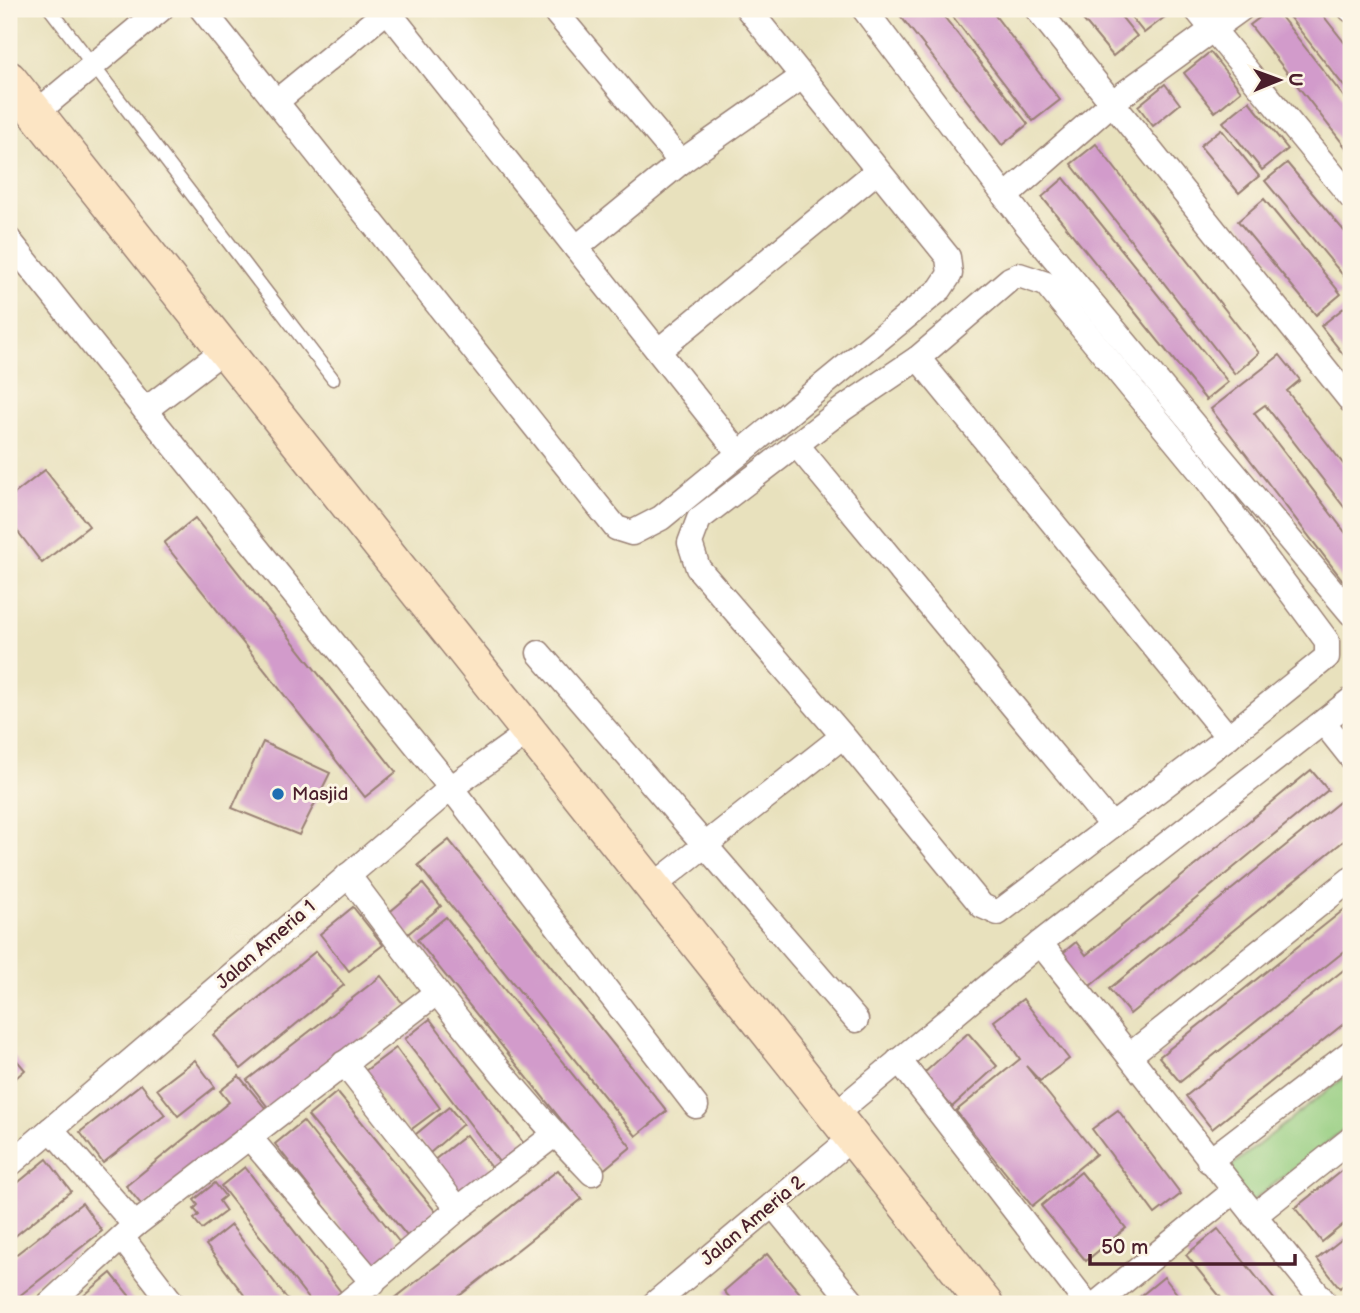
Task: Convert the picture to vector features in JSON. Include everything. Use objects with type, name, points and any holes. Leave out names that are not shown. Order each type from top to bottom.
[{"type":"street","points":[[36,113],[162,9]]},
{"type":"street","points":[[202,9],[616,528],[632,533],[662,517],[940,289],[950,274],[948,257],[748,9]]},
{"type":"street","points":[[553,9],[681,162]]},
{"type":"street","points":[[864,9],[1005,197],[1351,613]]},
{"type":"street","points":[[1037,9],[1114,101],[1351,401]]},
{"type":"street","points":[[1196,9],[1351,197]]},
{"type":"street","points":[[1005,197],[1114,101],[1241,9]]},
{"type":"street","points":[[277,100],[388,10],[740,453]]},
{"type":"street","points":[[576,248],[681,162],[802,77]]},
{"type":"street","points":[[9,79],[985,1304]]},
{"type":"street","points":[[658,351],[877,171]]},
{"type":"street","points":[[9,240],[452,788],[696,1106]]},
{"type":"street","points":[[1019,275],[1038,280],[1046,284],[1200,472],[1327,641],[1329,649],[1321,665],[998,913],[982,906],[843,736],[698,568],[690,543],[699,519],[796,444],[918,358],[1010,279],[1019,275]]},
{"type":"street","points":[[145,411],[225,350]]},
{"type":"street","points":[[918,358],[1228,737]]},
{"type":"street","points":[[796,444],[1112,826]]},
{"type":"street","points":[[539,653],[856,1020]]},
{"type":"street","name":"Jalan Ameria 2","points":[[654,1304],[773,1205],[899,1060],[1040,943],[1351,700]]},
{"type":"street","points":[[1324,723],[1351,757]]},
{"type":"street","name":"Jalan Ameria 1","points":[[12,1157],[51,1129],[452,788],[529,732]]},
{"type":"street","points":[[652,887],[702,844],[843,736]]},
{"type":"street","points":[[348,875],[436,993],[554,1135],[592,1173]]},
{"type":"street","points":[[1130,1055],[1351,879]]},
{"type":"street","points":[[1040,943],[1130,1055],[1233,1192],[1326,1304]]},
{"type":"street","points":[[49,1304],[129,1232],[436,993]]},
{"type":"street","points":[[1209,1161],[1351,1052]]},
{"type":"street","points":[[899,1060],[1087,1304]]},
{"type":"street","points":[[344,1063],[458,1209]]},
{"type":"street","points":[[51,1129],[129,1232],[173,1304]]},
{"type":"street","points":[[346,1304],[458,1209],[554,1135]]},
{"type":"street","points":[[250,1138],[373,1283]]},
{"type":"street","points":[[1254,1216],[1351,1139]]},
{"type":"street","points":[[1096,1304],[1233,1192]]},
{"type":"street","points":[[773,1205],[854,1304]]},
{"type":"lane","points":[[50,9],[95,64],[333,379]]},
{"type":"green space","points":[[1351,1072],[1351,1124],[1250,1203],[1225,1171]]},
{"type":"building","points":[[895,9],[938,9],[1028,124],[1002,145]]},
{"type":"building","points":[[947,9],[990,9],[1060,100],[1033,121]]},
{"type":"building","points":[[1074,9],[1115,9],[1137,36],[1113,56]]},
{"type":"building","points":[[1125,9],[1166,9],[1170,13],[1144,33]]},
{"type":"building","points":[[1271,9],[1275,9],[1351,106],[1351,154],[1250,25]]},
{"type":"building","points":[[1283,9],[1318,9],[1351,51],[1351,95]]},
{"type":"building","points":[[1210,52],[1241,91],[1215,112],[1184,73]]},
{"type":"building","points":[[1165,84],[1180,104],[1153,126],[1138,106]]},
{"type":"building","points":[[1249,101],[1288,149],[1262,170],[1223,122]]},
{"type":"building","points":[[1221,129],[1259,176],[1239,193],[1200,146]]},
{"type":"building","points":[[1096,144],[1259,353],[1235,374],[1071,164]]},
{"type":"building","points":[[1287,163],[1351,239],[1351,285],[1265,181]]},
{"type":"building","points":[[1064,178],[1228,382],[1206,400],[1042,197]]},
{"type":"building","points":[[1264,199],[1341,294],[1316,315],[1238,221]]},
{"type":"building","points":[[1345,307],[1351,314],[1351,364],[1321,326]]},
{"type":"building","points":[[1280,355],[1300,380],[1287,391],[1351,474],[1351,516],[1265,405],[1254,413],[1351,540],[1351,591],[1211,409]]},
{"type":"building","points":[[45,470],[89,526],[42,563],[9,520],[9,498]]},
{"type":"building","points":[[195,518],[396,772],[365,797],[164,543]]},
{"type":"building","points":[[263,742],[330,773],[299,835],[232,808]]},
{"type":"building","points":[[1311,770],[1328,790],[1085,990],[1058,957],[1076,942],[1086,955]]},
{"type":"building","points":[[1348,795],[1351,799],[1351,835],[1130,1014],[1109,989]]},
{"type":"building","points":[[449,840],[667,1111],[636,1136],[418,865]]},
{"type":"building","points":[[423,884],[441,906],[403,938],[385,916]]},
{"type":"building","points":[[1351,904],[1351,946],[1180,1082],[1159,1057]]},
{"type":"building","points":[[353,907],[383,945],[349,971],[320,934]]},
{"type":"building","points":[[446,917],[631,1147],[602,1171],[417,940]]},
{"type":"building","points":[[316,951],[344,985],[241,1069],[213,1035]]},
{"type":"building","points":[[1351,964],[1351,1018],[1212,1129],[1186,1096]]},
{"type":"building","points":[[381,976],[404,1005],[270,1110],[247,1080]]},
{"type":"building","points":[[1023,999],[1069,1059],[1040,1081],[1026,1066],[1096,1154],[1032,1206],[956,1111],[1020,1059],[994,1021]]},
{"type":"building","points":[[430,1019],[528,1149],[503,1167],[405,1039]]},
{"type":"building","points":[[968,1033],[997,1066],[952,1107],[923,1074]]},
{"type":"building","points":[[396,1048],[440,1108],[409,1131],[365,1071]]},
{"type":"building","points":[[9,1051],[25,1070],[9,1084]]},
{"type":"building","points":[[195,1060],[215,1087],[178,1116],[157,1089]]},
{"type":"building","points":[[239,1076],[271,1115],[144,1208],[126,1186],[229,1102],[220,1091]]},
{"type":"building","points":[[141,1084],[165,1115],[103,1163],[80,1132]]},
{"type":"building","points":[[337,1092],[436,1212],[407,1236],[308,1116]]},
{"type":"building","points":[[449,1107],[463,1124],[430,1153],[415,1135]]},
{"type":"building","points":[[1118,1110],[1181,1194],[1155,1214],[1092,1129]]},
{"type":"building","points":[[303,1121],[404,1248],[376,1271],[275,1144]]},
{"type":"building","points":[[466,1135],[495,1173],[462,1199],[433,1161]]},
{"type":"building","points":[[47,1159],[71,1191],[9,1241],[9,1190]]},
{"type":"building","points":[[1351,1163],[1351,1218],[1322,1242],[1295,1208]]},
{"type":"building","points":[[245,1167],[344,1296],[334,1304],[313,1304],[221,1186]]},
{"type":"building","points":[[558,1170],[582,1199],[449,1304],[398,1304],[394,1299]]},
{"type":"building","points":[[1081,1172],[1126,1228],[1086,1261],[1041,1206]]},
{"type":"building","points":[[215,1183],[225,1196],[219,1201],[226,1211],[202,1229],[194,1219],[199,1215],[194,1209],[198,1205],[194,1200]]},
{"type":"building","points":[[82,1203],[102,1231],[9,1304],[9,1260]]},
{"type":"building","points":[[231,1225],[291,1304],[251,1304],[206,1245]]},
{"type":"building","points":[[1218,1229],[1278,1304],[1226,1304],[1186,1255]]},
{"type":"building","points":[[1351,1232],[1351,1278],[1340,1288],[1317,1259]]},
{"type":"building","points":[[767,1254],[809,1304],[735,1304],[724,1291]]},
{"type":"building","points":[[111,1273],[136,1304],[88,1304],[82,1297]]},
{"type":"building","points":[[1164,1277],[1185,1304],[1131,1304]]},
{"type":"place","name":"Masjid","points":[[278,794]]}]
